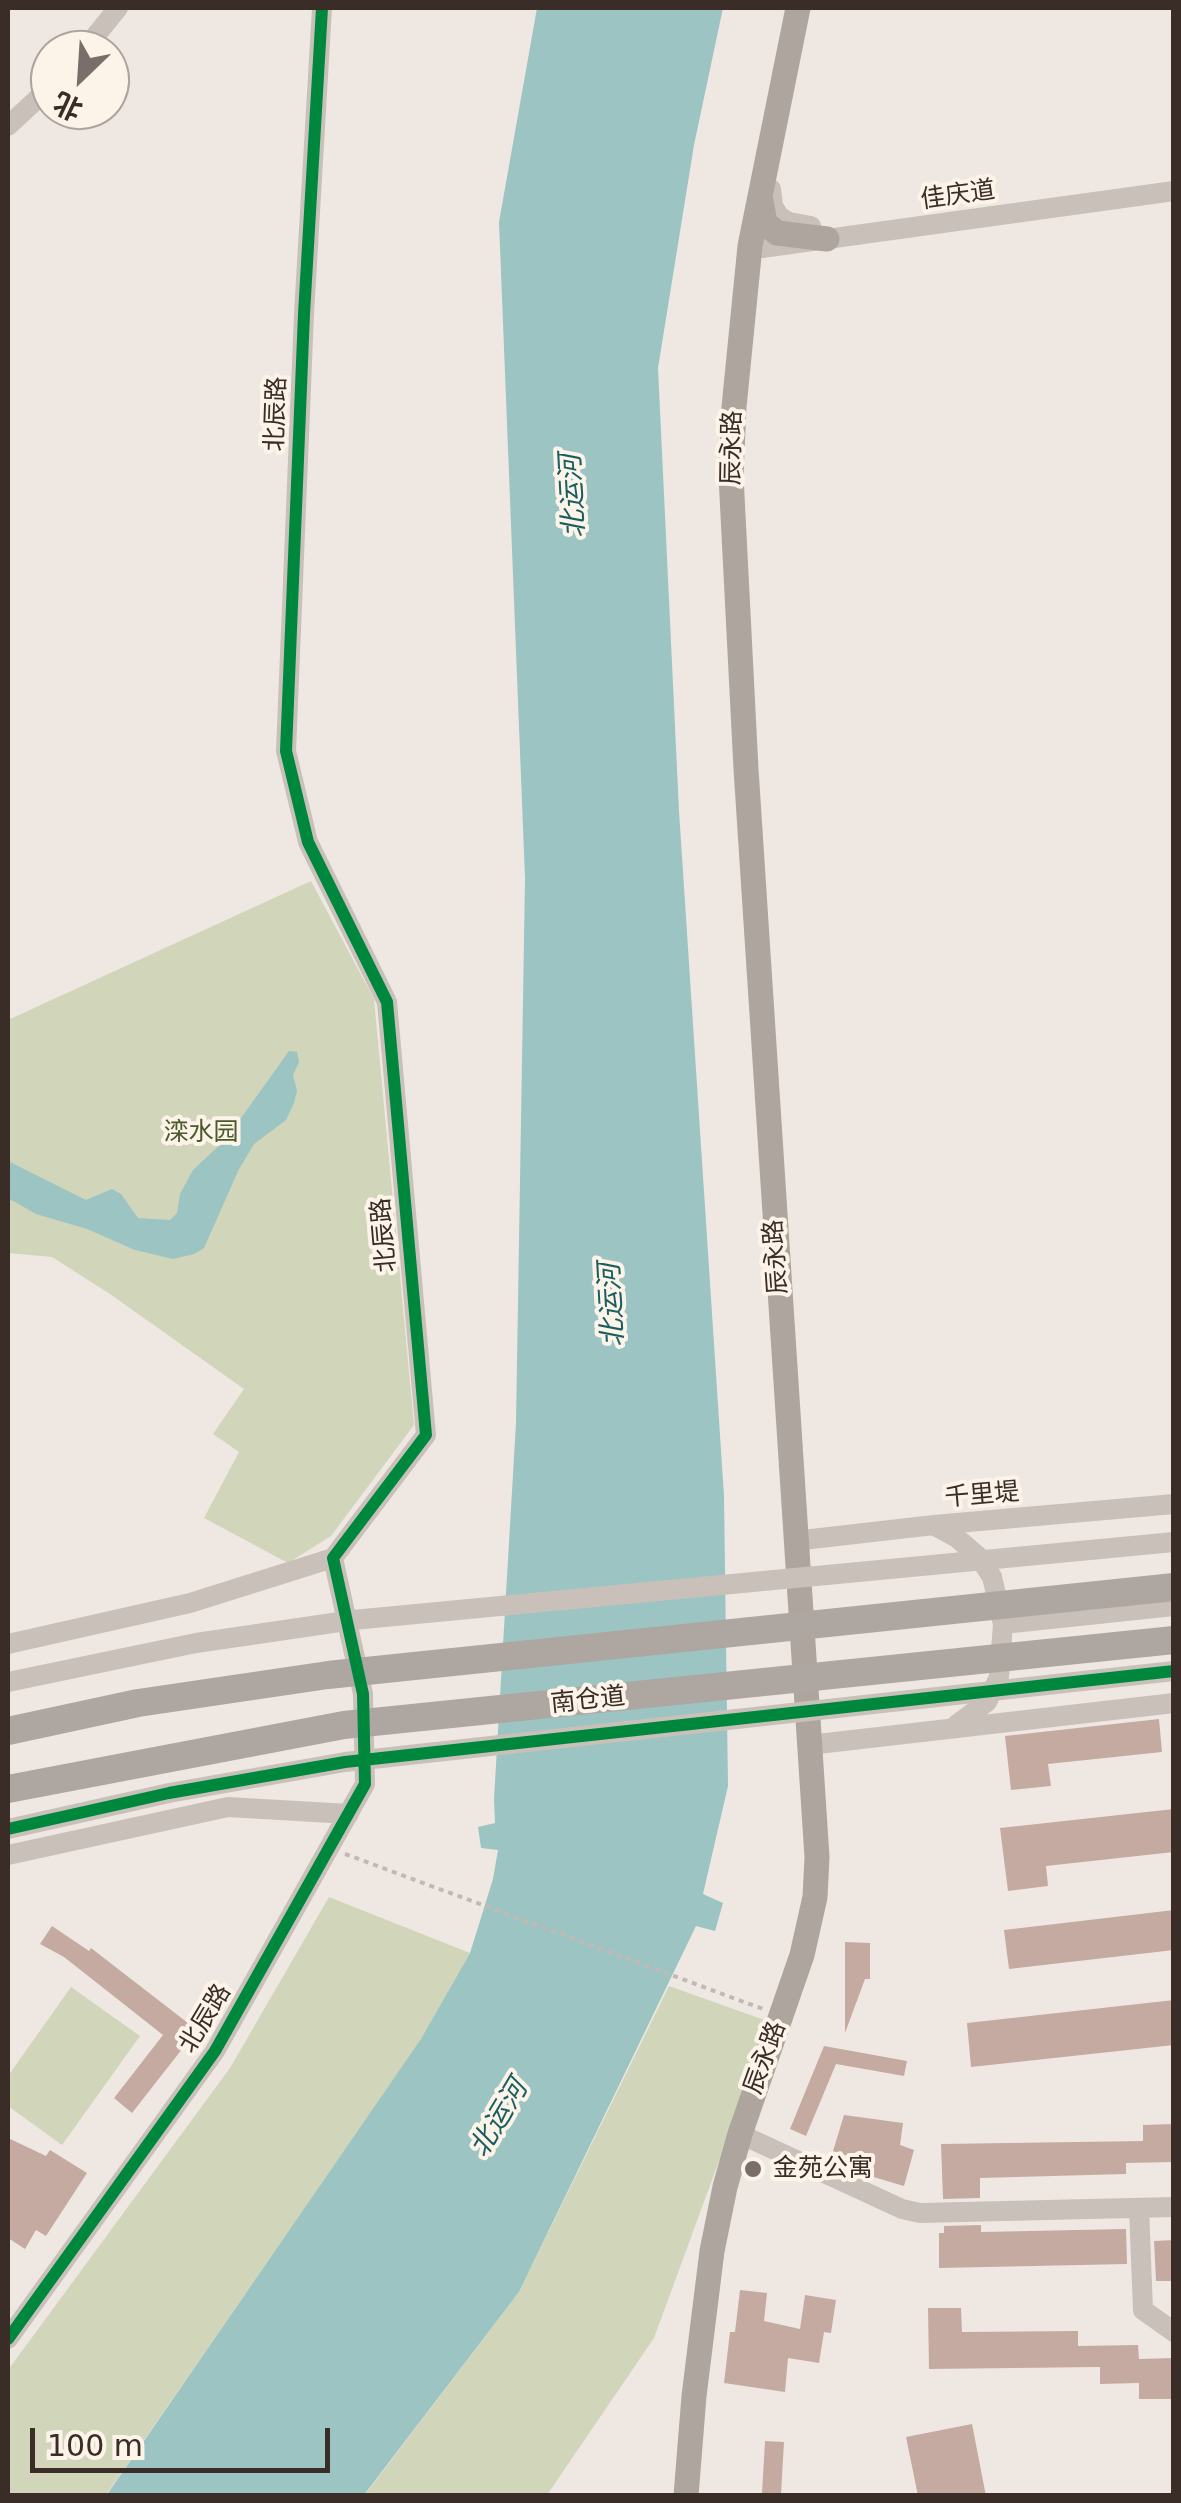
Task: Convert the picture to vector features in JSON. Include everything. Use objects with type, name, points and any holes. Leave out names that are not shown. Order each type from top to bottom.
[{"type":"highway","name":"南仓道","points":[[8,1731],[138,1704],[328,1675],[1174,1587]]},
{"type":"highway","name":"南仓道","points":[[8,1789],[344,1725],[1174,1640]]},
{"type":"main road","name":"辰永路","points":[[694,2496],[718,2254],[742,2135],[806,1961],[819,1911],[822,1858],[818,1748],[798,1540],[742,486],[745,402],[766,188],[798,8]]},
{"type":"main road","name":"辰永路","points":[[766,188],[809,8]]},
{"type":"main road","points":[[761,237],[823,233]]},
{"type":"main road","name":"辰永路","points":[[686,2496],[712,2252],[742,2135],[802,1955],[815,1898],[818,1748]]},
{"type":"street","points":[[100,30],[118,8]]},
{"type":"street","name":"北辰路","points":[[8,2339],[215,2050],[365,1784],[363,1694],[333,1558],[426,1436],[387,1002],[308,842],[286,751],[304,314],[322,8]]},
{"type":"street","points":[[8,126],[30,106]]},
{"type":"street","name":"佳庆道","points":[[823,233],[1174,178]]},
{"type":"street","points":[[766,188],[778,216],[823,233]]},
{"type":"street","name":"佳庆道","points":[[823,233],[1174,191]]},
{"type":"street","name":"千里堤","points":[[798,1540],[1174,1504]]},
{"type":"street","points":[[934,1525],[979,1557],[992,1576],[1003,1624],[1002,1664],[987,1702],[973,1716],[950,1729]]},
{"type":"street","points":[[8,1682],[196,1643],[354,1620],[1174,1542]]},
{"type":"street","points":[[8,1644],[190,1603],[333,1558]]},
{"type":"street","points":[[1003,1624],[1174,1606]]},
{"type":"street","points":[[8,1829],[170,1793],[346,1762],[1174,1671]]},
{"type":"street","points":[[818,1748],[1174,1703]]},
{"type":"street","points":[[8,1855],[228,1807],[349,1814]]},
{"type":"street","points":[[742,2135],[920,2214],[1174,2207]]},
{"type":"street","points":[[1138,2208],[1144,2310],[1174,2332]]},
{"type":"path","points":[[331,1849],[781,2016]]},
{"type":"green space","name":"滦水园","points":[[311,881],[374,999],[414,1425],[331,1536],[288,1563],[204,1518],[239,1452],[213,1434],[244,1389],[52,1257],[8,1253],[8,1020]]},
{"type":"green space","points":[[329,1897],[470,1953],[421,2040],[106,2495],[8,2496],[8,2370],[230,2068]]},
{"type":"green space","points":[[669,1986],[770,2022],[654,2338],[547,2495],[364,2496],[519,2292]]},
{"type":"green space","points":[[71,1987],[140,2036],[62,2145],[8,2106],[8,2076]]},
{"type":"water","name":"北运河","points":[[537,8],[723,8],[694,145],[658,368],[679,811],[724,1496],[728,1786],[703,1894],[723,1903],[715,1931],[696,1926],[519,2292],[364,2495],[106,2496],[421,2039],[470,1953],[493,1879],[498,1850],[481,1848],[478,1827],[495,1823],[516,1423],[525,878],[499,222]]},
{"type":"water","points":[[289,1051],[297,1052],[299,1062],[293,1075],[297,1091],[294,1103],[286,1120],[254,1144],[204,1248],[194,1254],[173,1259],[135,1250],[87,1229],[36,1214],[8,1198],[8,1161],[86,1200],[112,1189],[121,1194],[138,1218],[170,1220],[177,1213],[180,1194],[193,1170],[226,1139]]},
{"type":"building","points":[[1159,1719],[1162,1752],[1048,1764],[1051,1786],[1011,1790],[1005,1736]]},
{"type":"building","points":[[1174,1809],[1174,1852],[1046,1866],[1048,1886],[1008,1891],[1000,1828]]},
{"type":"building","points":[[1174,1910],[1174,1950],[1009,1969],[1004,1930]]},
{"type":"building","points":[[52,1926],[89,1951],[91,1948],[197,2030],[132,2113],[114,2098],[163,2035],[64,1957],[40,1944]]},
{"type":"building","points":[[845,1942],[870,1943],[870,1979],[865,1979],[845,2033]]},
{"type":"building","points":[[1174,2000],[1174,2045],[971,2067],[967,2023]]},
{"type":"building","points":[[824,2046],[907,2061],[904,2076],[836,2064],[806,2136],[790,2129]]},
{"type":"building","points":[[844,2115],[903,2123],[900,2145],[914,2150],[904,2186],[870,2176],[874,2165],[833,2151]]},
{"type":"building","points":[[1174,2124],[1174,2162],[1126,2163],[1126,2174],[980,2178],[980,2198],[943,2199],[941,2144],[1143,2141],[1143,2125]]},
{"type":"building","points":[[8,2138],[46,2156],[50,2150],[87,2173],[46,2236],[36,2230],[25,2249],[8,2238]]},
{"type":"building","points":[[981,2225],[981,2232],[1126,2229],[1127,2264],[939,2268],[939,2233],[944,2233],[944,2226]]},
{"type":"building","points":[[1174,2240],[1174,2281],[1156,2281],[1154,2241]]},
{"type":"building","points":[[740,2290],[767,2293],[764,2321],[800,2329],[805,2295],[836,2300],[831,2333],[824,2332],[819,2363],[788,2358],[785,2392],[724,2383]]},
{"type":"building","points":[[928,2308],[961,2308],[962,2332],[1078,2331],[1078,2346],[1138,2345],[1139,2359],[1174,2358],[1174,2399],[1139,2399],[1139,2383],[1100,2384],[1100,2367],[929,2369]]},
{"type":"building","points":[[972,2424],[986,2496],[918,2496],[906,2437]]},
{"type":"building","points":[[765,2441],[784,2442],[781,2494],[762,2493]]},
{"type":"cycle path","points":[[8,2339],[215,2051],[365,1784],[363,1694],[333,1558],[426,1435],[387,1002],[308,842],[286,751],[304,314],[322,8]]},
{"type":"cycle path","points":[[8,1829],[169,1793],[345,1762],[1174,1671]]},
{"type":"place","name":"金苑公寓","points":[[753,2169]]}]
